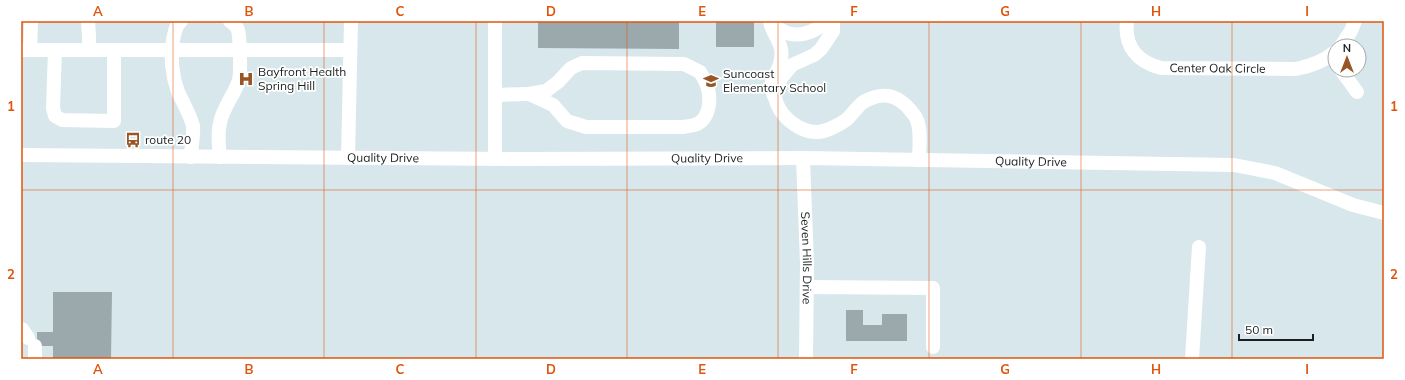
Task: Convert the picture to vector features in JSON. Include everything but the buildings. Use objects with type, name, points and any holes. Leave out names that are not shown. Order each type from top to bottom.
[{"type":"street","points":[[31,21],[26,50],[350,50]]},
{"type":"street","points":[[88,21],[89,50]]},
{"type":"street","points":[[181,21],[177,25],[175,32],[171,63],[178,92],[192,124],[191,157]]},
{"type":"street","points":[[220,157],[218,130],[220,120],[227,102],[239,80],[239,32],[236,25],[230,21]]},
{"type":"street","points":[[348,158],[351,21]]},
{"type":"street","points":[[494,159],[495,21]]},
{"type":"street","points":[[771,21],[781,30],[791,27],[800,35],[812,27],[827,21]]},
{"type":"street","points":[[771,21],[771,28],[777,37],[781,49],[780,64],[772,83],[772,89],[778,105],[785,116],[794,124],[809,131],[818,132],[844,121],[864,102],[879,95],[891,96],[904,103],[916,118],[919,131],[919,160]]},
{"type":"street","points":[[775,96],[777,87],[782,77],[792,65],[814,55],[821,49],[833,31],[833,21]]},
{"type":"street","name":"Center Oak Circle","points":[[1127,21],[1127,37],[1130,46],[1136,55],[1151,65],[1161,68],[1296,69],[1320,62],[1327,58]]},
{"type":"street","name":"Center Oak Circle","points":[[1347,38],[1352,31],[1355,21]]},
{"type":"street","points":[[55,50],[53,108],[55,116],[62,120],[114,121],[114,50]]},
{"type":"street","points":[[495,95],[529,94],[546,91],[558,82],[571,68],[582,63],[684,64],[700,72],[708,89],[709,101],[706,115],[700,122],[693,125],[683,127],[586,126],[567,121],[553,105],[529,94]]},
{"type":"street","points":[[1347,78],[1357,92]]},
{"type":"street","name":"Quality Drive","points":[[21,156],[494,159],[803,158],[1234,165],[1274,173],[1353,205],[1384,213]]},
{"type":"street","name":"Seven Hills Drive","points":[[803,158],[807,287],[806,359]]},
{"type":"street","points":[[1192,359],[1199,247]]},
{"type":"street","points":[[807,287],[933,288],[933,347]]},
{"type":"place","name":"Bayfront Health Spring Hill","points":[[246,79]]},
{"type":"place","name":"Suncoast Elementary School","points":[[711,81]]},
{"type":"place","name":"route 20","points":[[133,140]]}]
